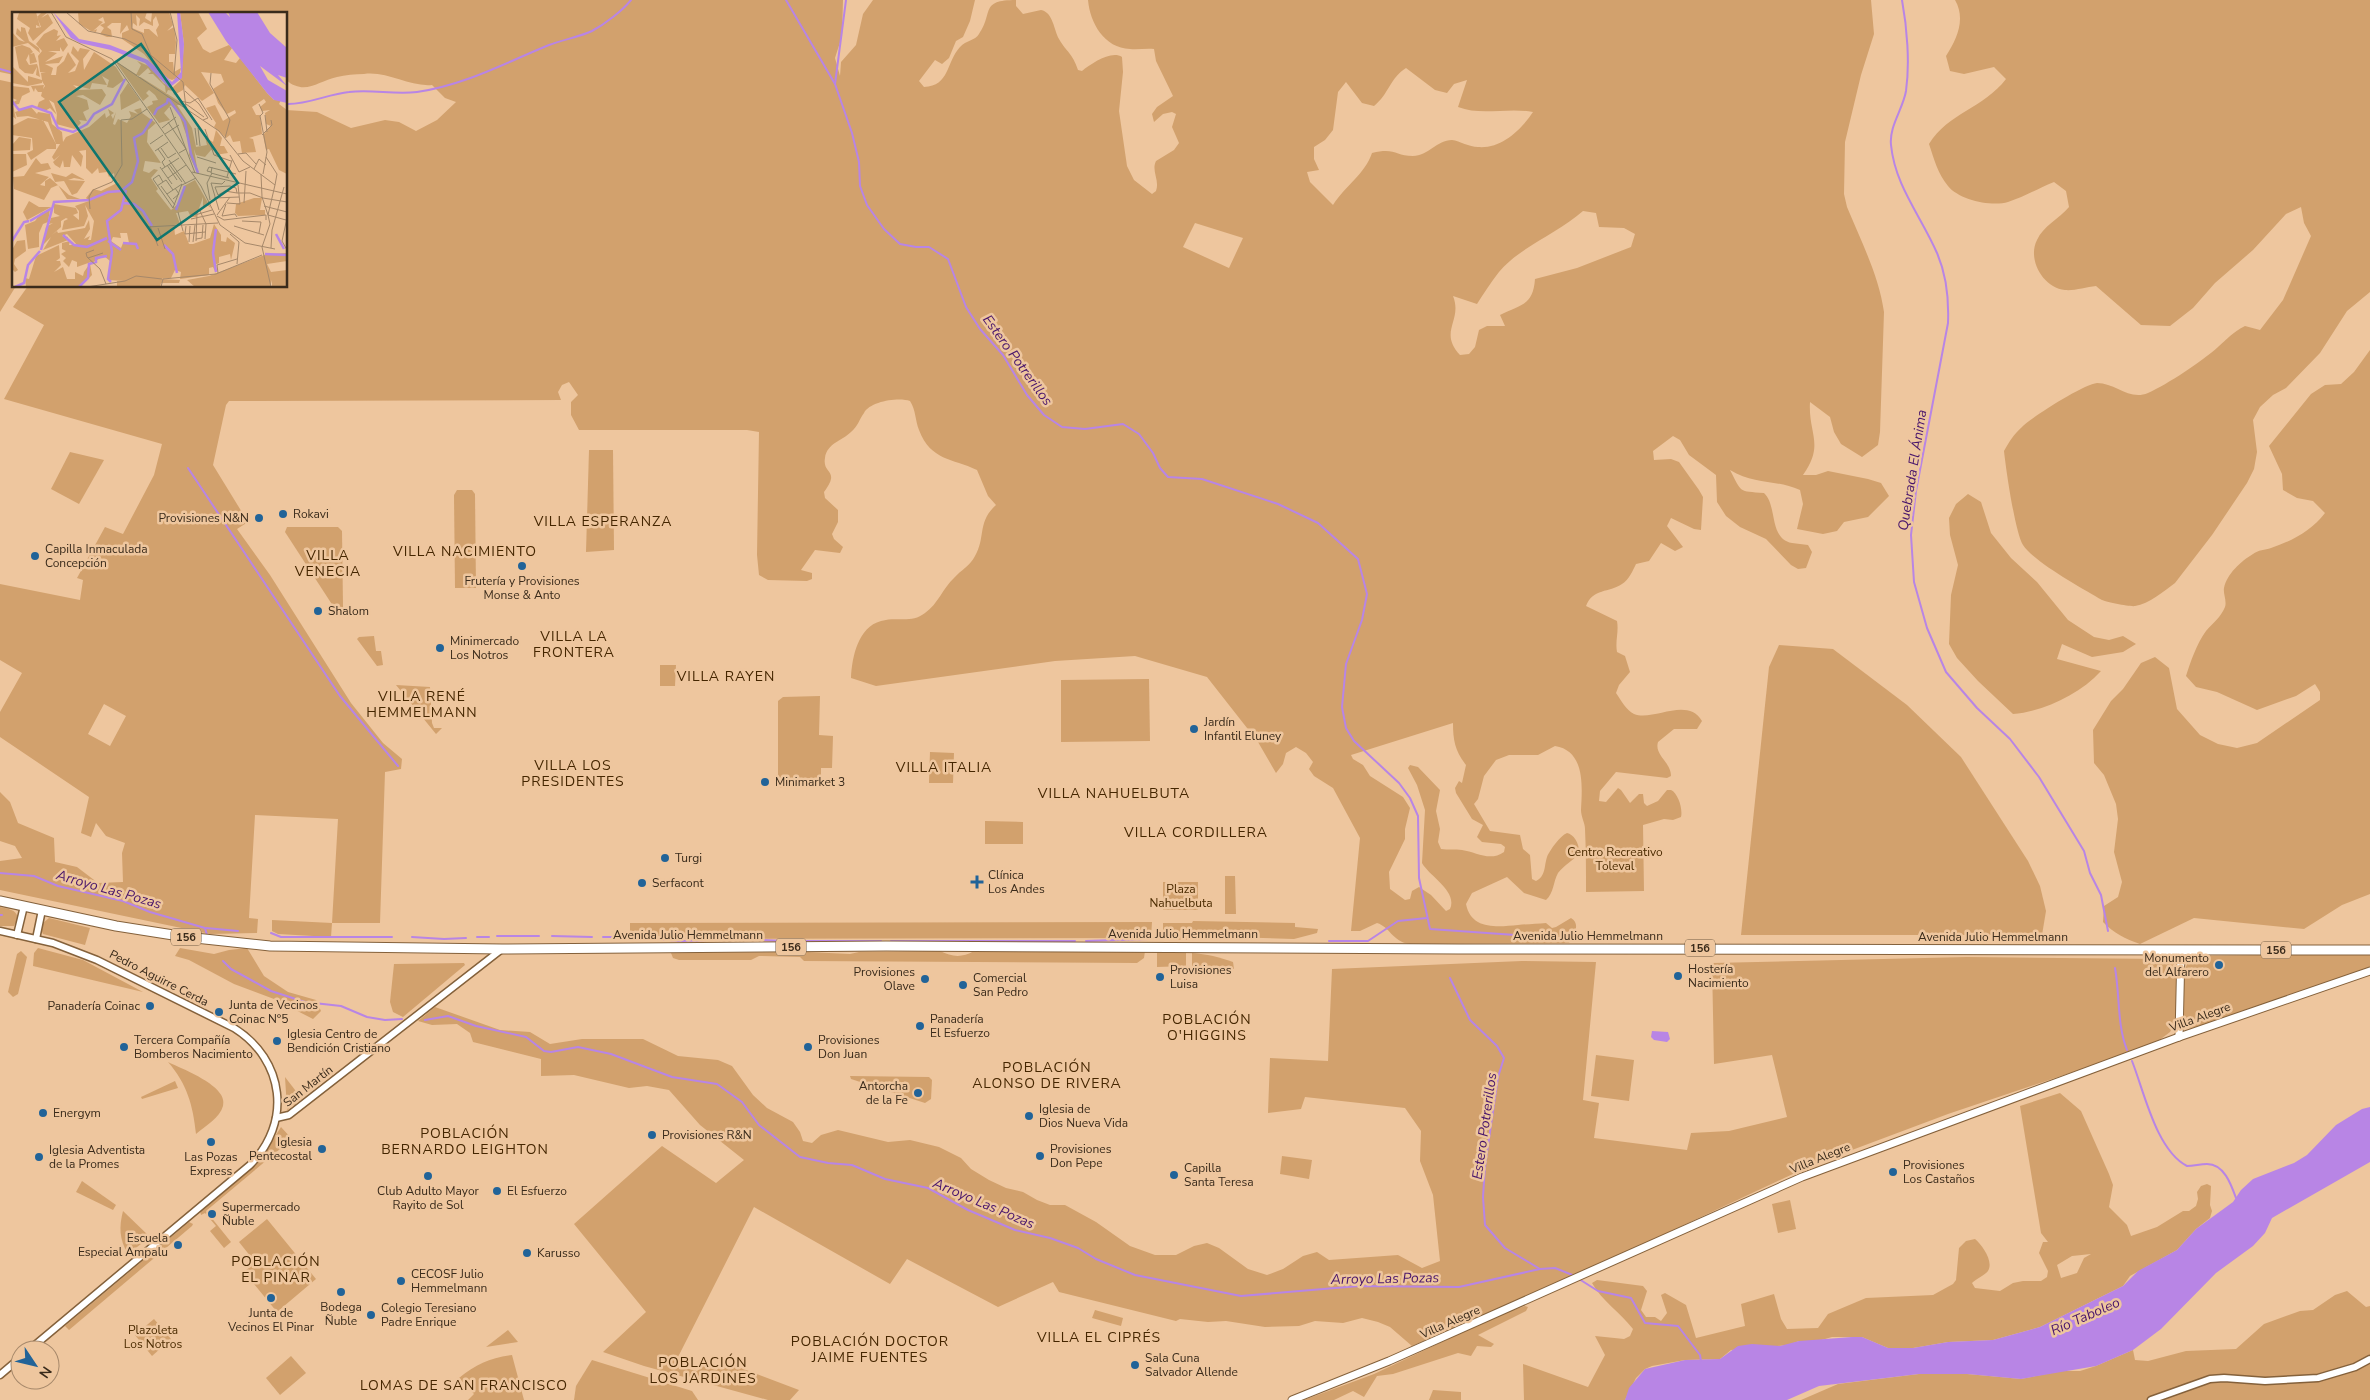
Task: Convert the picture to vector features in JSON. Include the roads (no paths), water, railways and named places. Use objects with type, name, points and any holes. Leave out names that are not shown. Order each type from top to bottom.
[{"type":"highway","name":"Avenida Julio Hemmelmann","points":[[0,901],[116,926],[241,944],[502,949],[896,946],[2370,950]]},
{"type":"main road","points":[[2179,1037],[2181,950]]},
{"type":"main road","name":"Villa Alegre","points":[[1292,1400],[1389,1362],[1802,1177],[2179,1037],[2370,970]]},
{"type":"street","points":[[17,935],[24,906]]},
{"type":"street","points":[[36,939],[42,910]]},
{"type":"street","name":"Pedro Aguirre Cerda","points":[[0,931],[36,939],[97,960],[241,1033],[260,1051],[273,1074],[277,1091],[276,1118]]},
{"type":"street","name":"San Martín","points":[[41,1340],[250,1166],[267,1144],[276,1118],[289,1115],[502,949]]},
{"type":"street","points":[[2151,1400],[2210,1379],[2224,1378],[2265,1381],[2318,1378],[2356,1367],[2370,1359]]},
{"type":"water","points":[[1652,1031],[1668,1032],[1670,1039],[1667,1042],[1654,1040],[1651,1037]]},
{"type":"water","name":"Río Taboleo","points":[[2370,1107],[2370,1162],[2272,1218],[2265,1233],[2253,1246],[2216,1273],[2161,1329],[2133,1350],[2096,1366],[2021,1379],[1967,1374],[1919,1374],[1819,1386],[1787,1400],[1625,1400],[1629,1388],[1645,1369],[1685,1360],[1720,1359],[1738,1346],[1752,1344],[1780,1346],[1799,1341],[1862,1337],[1888,1348],[1913,1348],[1948,1342],[1993,1340],[2040,1327],[2123,1286],[2138,1271],[2177,1250],[2196,1229],[2233,1202],[2241,1190],[2253,1179],[2294,1163],[2307,1155],[2336,1125],[2362,1109]]},
{"type":"waterway","points":[[288,104],[302,103],[349,92],[408,93],[452,84],[484,73],[549,45],[592,31],[613,17],[631,0]]},
{"type":"waterway","points":[[786,0],[835,84]]},
{"type":"waterway","name":"Estero Potrerillos","points":[[846,0],[835,84],[852,133],[859,162],[860,186],[867,205],[884,229],[900,244],[929,247],[948,259],[966,307],[980,329],[1003,355],[1027,395],[1044,415],[1062,427],[1085,429],[1123,424],[1139,434],[1153,453],[1160,468],[1168,477],[1202,479],[1278,504],[1318,523],[1358,559],[1367,594],[1362,620],[1346,664],[1342,707],[1346,728],[1354,741],[1399,783],[1410,798],[1418,816],[1419,878],[1430,929],[1573,939]]},
{"type":"waterway","name":"Quebrada El Ánima","points":[[1902,0],[1908,69],[1906,91],[1892,131],[1893,160],[1903,187],[1931,239],[1940,262],[1947,287],[1948,305],[1948,323],[1916,491],[1911,535],[1914,582],[1927,628],[1946,672],[1977,708],[2010,739],[2039,777],[2084,851],[2090,873],[2101,895],[2108,931]]},
{"type":"waterway","points":[[0,69],[12,72]]},
{"type":"waterway","points":[[188,468],[340,696],[398,766]]},
{"type":"waterway","name":"Arroyo Las Pozas","points":[[0,873],[34,876],[58,886],[123,901],[150,912],[205,928],[207,935]]},
{"type":"waterway","points":[[1329,941],[1368,941],[1398,921],[1427,918]]},
{"type":"waterway","points":[[206,928],[238,931]]},
{"type":"waterway","points":[[271,933],[281,937],[392,937]]},
{"type":"waterway","points":[[497,936],[539,936]]},
{"type":"waterway","points":[[552,936],[592,937]]},
{"type":"waterway","points":[[412,937],[466,938]]},
{"type":"waterway","points":[[477,937],[489,937]]},
{"type":"waterway","points":[[603,937],[616,937]]},
{"type":"waterway","points":[[632,937],[682,941],[731,939]]},
{"type":"waterway","points":[[742,939],[785,941]]},
{"type":"waterway","points":[[1086,941],[1149,939]]},
{"type":"waterway","points":[[1584,939],[1605,940]]},
{"type":"waterway","points":[[795,941],[881,941]]},
{"type":"waterway","points":[[891,941],[1075,941]]},
{"type":"waterway","name":"Arroyo Las Pozas","points":[[223,961],[231,969],[271,991],[305,1002],[341,1006],[367,1017],[385,1020],[402,1019]]},
{"type":"waterway","name":"Quebrada El Ánima","points":[[2115,968],[2120,1020],[2127,1050]]},
{"type":"waterway","name":"Estero Potrerillos","points":[[1450,978],[1470,1020],[1497,1046],[1504,1058],[1498,1077],[1485,1166],[1483,1197],[1485,1225],[1505,1248],[1540,1269],[1555,1268],[1575,1276]]},
{"type":"waterway","name":"Arroyo Las Pozas","points":[[425,1020],[448,1016],[476,1026],[526,1037],[544,1051],[551,1052],[578,1047],[611,1054],[672,1077],[717,1084],[742,1102],[759,1125],[800,1157],[828,1163],[852,1165],[885,1179],[928,1188],[968,1210],[1015,1230],[1050,1238],[1078,1248],[1096,1259],[1135,1275],[1241,1296],[1359,1286],[1459,1287],[1540,1269]]},
{"type":"waterway","name":"Quebrada El Ánima","points":[[2132,1061],[2152,1119],[2167,1147],[2176,1158],[2187,1166],[2207,1164],[2218,1167],[2226,1176],[2236,1198]]},
{"type":"waterway","name":"Estero Potrerillos","points":[[1579,1279],[1598,1291],[1631,1298],[1645,1323],[1678,1326],[1700,1355],[1701,1361]]},
{"type":"place","name":"Rokavi","points":[[283,514]]},
{"type":"place","name":"Provisiones N&N","points":[[259,518]]},
{"type":"place","name":"Capilla Inmaculada Concepción","points":[[35,556]]},
{"type":"place","name":"Frutería y Provisiones Monse & Anto","points":[[522,566]]},
{"type":"place","name":"Shalom","points":[[318,611]]},
{"type":"place","name":"Minimercado Los Notros","points":[[440,648]]},
{"type":"place","name":"Jardín Infantil Eluney","points":[[1194,729]]},
{"type":"place","name":"Minimarket 3","points":[[765,782]]},
{"type":"place","name":"Turgi","points":[[665,858]]},
{"type":"place","name":"Clínica Los Andes","points":[[977,882]]},
{"type":"place","name":"Serfacont","points":[[642,883]]},
{"type":"place","name":"Monumento del Alfarero","points":[[2219,965]]},
{"type":"place","name":"Hostería Nacimiento","points":[[1678,976]]},
{"type":"place","name":"Provisiones Luisa","points":[[1160,977]]},
{"type":"place","name":"Provisiones Olave","points":[[925,979]]},
{"type":"place","name":"Comercial San Pedro","points":[[963,985]]},
{"type":"place","name":"Panadería Coinac","points":[[150,1006]]},
{"type":"place","name":"Junta de Vecinos Coinac N°5","points":[[219,1012]]},
{"type":"place","name":"Panadería El Esfuerzo","points":[[920,1026]]},
{"type":"place","name":"Iglesia Centro de Bendición Cristiano","points":[[277,1041]]},
{"type":"place","name":"Tercera Compañía Bomberos Nacimiento","points":[[124,1047]]},
{"type":"place","name":"Provisiones Don Juan","points":[[808,1047]]},
{"type":"place","name":"Antorcha de la Fe","points":[[918,1093]]},
{"type":"place","name":"Energym","points":[[43,1113]]},
{"type":"place","name":"Iglesia de Dios Nueva Vida","points":[[1029,1116]]},
{"type":"place","name":"Provisiones R&N","points":[[652,1135]]},
{"type":"place","name":"Las Pozas Express","points":[[211,1142]]},
{"type":"place","name":"Iglesia Pentecostal","points":[[322,1149]]},
{"type":"place","name":"Provisiones Don Pepe","points":[[1040,1156]]},
{"type":"place","name":"Iglesia Adventista de la Promes","points":[[39,1157]]},
{"type":"place","name":"Provisiones Los Castaños","points":[[1893,1172]]},
{"type":"place","name":"Capilla Santa Teresa","points":[[1174,1175]]},
{"type":"place","name":"Club Adulto Mayor Rayito de Sol","points":[[428,1176]]},
{"type":"place","name":"El Esfuerzo","points":[[497,1191]]},
{"type":"place","name":"Supermercado Ñuble","points":[[212,1214]]},
{"type":"place","name":"Escuela Especial Ampalu","points":[[178,1245]]},
{"type":"place","name":"Karusso","points":[[527,1253]]},
{"type":"place","name":"CECOSF Julio Hemmelmann","points":[[401,1281]]},
{"type":"place","name":"Bodega Ñuble","points":[[341,1292]]},
{"type":"place","name":"Junta de Vecinos El Pinar","points":[[271,1298]]},
{"type":"place","name":"Colegio Teresiano Padre Enrique","points":[[371,1315]]},
{"type":"place","name":"Sala Cuna Salvador Allende","points":[[1135,1365]]},
{"type":"district","name":"VILLA ESPERANZA","points":[[603,521]]},
{"type":"district","name":"VILLA NACIMIENTO","points":[[465,551]]},
{"type":"district","name":"VILLA VENECIA","points":[[328,564]]},
{"type":"district","name":"VILLA LA FRONTERA","points":[[574,644]]},
{"type":"district","name":"VILLA RAYEN","points":[[726,676]]},
{"type":"district","name":"VILLA RENÉ HEMMELMANN","points":[[422,704]]},
{"type":"district","name":"VILLA ITALIA","points":[[944,767]]},
{"type":"district","name":"VILLA LOS PRESIDENTES","points":[[573,774]]},
{"type":"district","name":"VILLA NAHUELBUTA","points":[[1114,793]]},
{"type":"district","name":"VILLA CORDILLERA","points":[[1196,832]]},
{"type":"district","name":"POBLACIÓN O'HIGGINS","points":[[1207,1028]]},
{"type":"district","name":"POBLACIÓN ALONSO DE RIVERA","points":[[1047,1076]]},
{"type":"district","name":"POBLACIÓN BERNARDO LEIGHTON","points":[[465,1142]]},
{"type":"district","name":"POBLACIÓN EL PINAR","points":[[276,1269]]},
{"type":"district","name":"VILLA EL CIPRÉS","points":[[1099,1337]]},
{"type":"district","name":"POBLACIÓN DOCTOR JAIME FUENTES","points":[[870,1349]]},
{"type":"district","name":"POBLACIÓN LOS JARDINES","points":[[703,1370]]},
{"type":"district","name":"LOMAS DE SAN FRANCISCO","points":[[464,1385]]},
{"type":"park label","name":"Centro Recreativo Toleval","points":[[1615,859]]},
{"type":"park label","name":"Plaza Nahuelbuta","points":[[1181,896]]},
{"type":"park label","name":"Plazoleta Los Notros","points":[[153,1337]]}]
